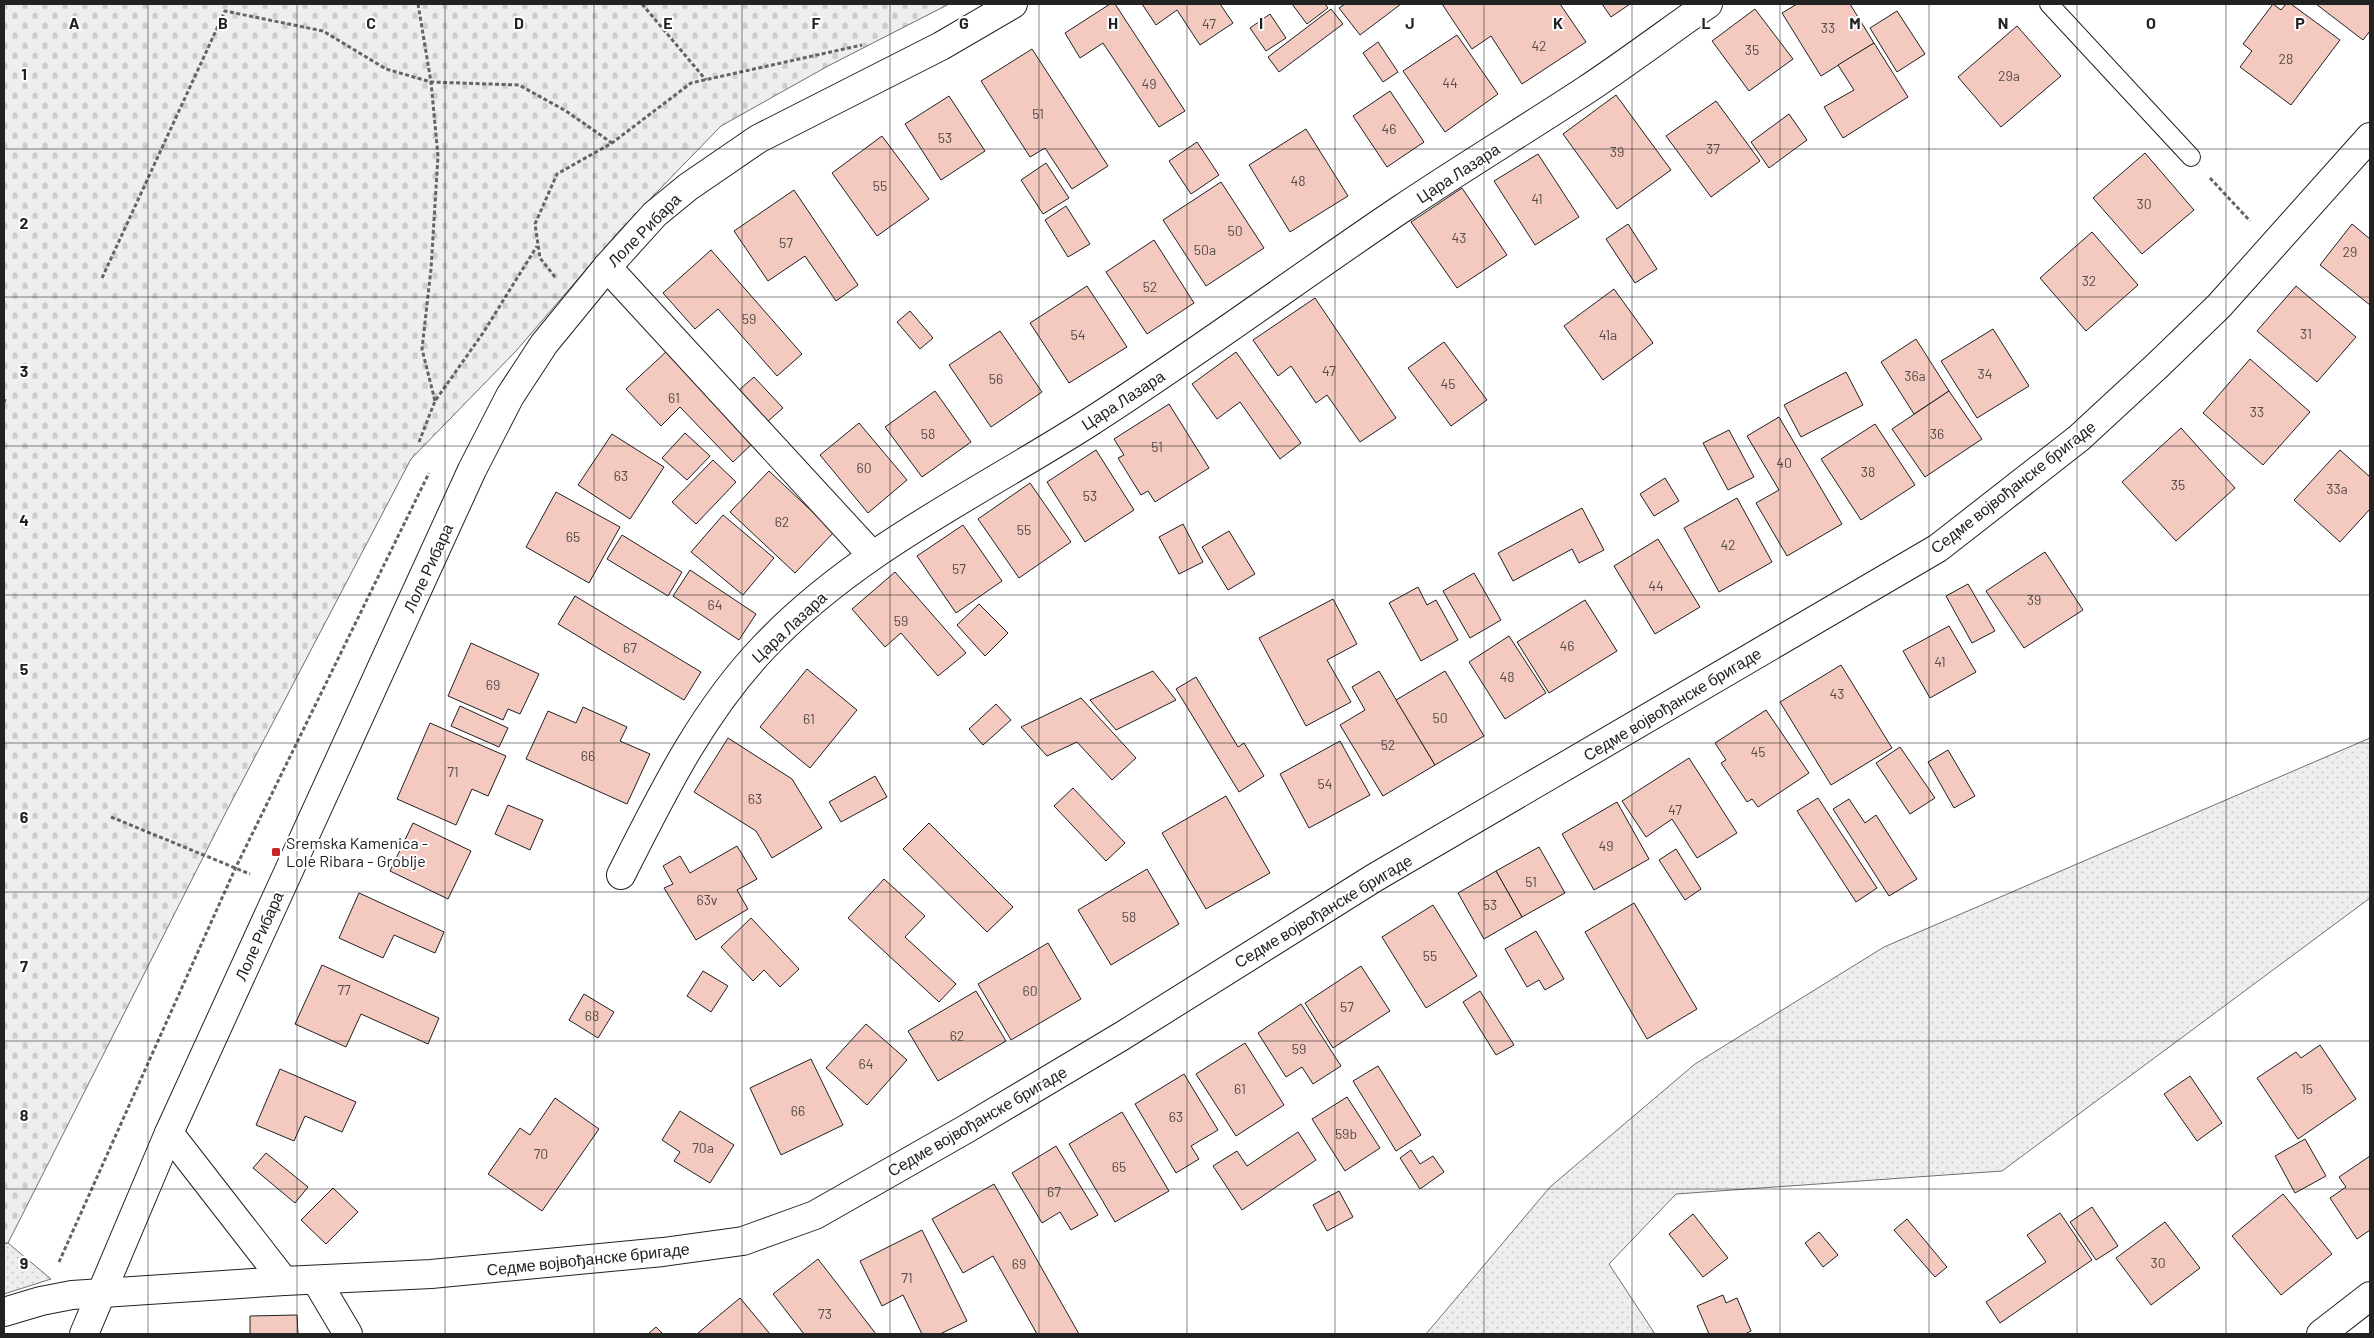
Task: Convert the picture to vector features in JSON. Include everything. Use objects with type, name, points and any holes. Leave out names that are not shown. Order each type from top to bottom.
[{"type":"street","name":"Лоле Рибара","points":[[84,1334],[169,1133],[472,470],[510,396],[544,344],[607,267],[655,214],[725,160],[792,120],[902,67],[1013,4]]},
{"type":"street","name":"Цара Лазара","points":[[621,875],[688,749],[728,686],[766,644],[814,601],[872,555],[1097,418],[1229,330],[1401,210],[1589,88],[1708,4]]},
{"type":"street","name":"Седме војвођанске бригаде","points":[[4,1312],[41,1301],[102,1293],[284,1281],[432,1274],[663,1252],[743,1241],[815,1215],[966,1130],[1122,1036],[1374,878],[1938,548],[2079,438],[2219,306],[2370,137]]},
{"type":"street","points":[[607,267],[872,555]]},
{"type":"street","points":[[169,1133],[284,1281]]},
{"type":"street","points":[[316,1280],[348,1334]]},
{"type":"street","points":[[2321,1334],[2370,1296]]},
{"type":"lane","points":[[2049,4],[2191,157]]},
{"type":"path","points":[[418,4],[430,82],[438,156],[431,269],[422,349],[435,401]]},
{"type":"path","points":[[642,4],[706,80]]},
{"type":"path","points":[[102,278],[225,11],[323,31],[386,69],[430,82],[519,85],[566,111],[612,143]]},
{"type":"path","points":[[577,305],[540,258],[535,224],[556,174],[612,143],[691,83],[886,40],[902,67]]},
{"type":"path","points":[[2191,157],[2273,246]]},
{"type":"path","points":[[419,442],[435,401],[483,333],[538,245]]},
{"type":"path","points":[[41,1301],[235,868],[431,470]]},
{"type":"path","points":[[111,817],[282,886]]},
{"type":"green space","points":[[4,4],[949,4],[828,66],[721,126],[620,230],[516,351],[411,459],[224,816],[8,1243],[4,1243]]},
{"type":"green space","points":[[2370,738],[2370,898],[2002,1171],[1676,1194],[1609,1264],[1655,1334],[1426,1334],[1550,1187],[1695,1064],[1884,947]]},
{"type":"green space","points":[[4,1243],[8,1243],[51,1279],[4,1294]]},
{"type":"building","points":[[1110,4],[1115,4],[1185,111],[1159,127],[1103,43],[1080,58],[1065,33]]},
{"type":"building","points":[[1142,4],[1220,4],[1233,23],[1200,45],[1177,10],[1156,25]]},
{"type":"building","points":[[1292,4],[1325,4],[1328,8],[1307,24]]},
{"type":"building","points":[[1345,4],[1401,4],[1360,35],[1339,8]]},
{"type":"building","points":[[1442,4],[1560,4],[1586,42],[1522,84],[1491,36],[1472,49]]},
{"type":"building","points":[[1602,4],[1630,4],[1611,17]]},
{"type":"building","points":[[1797,4],[1850,4],[1874,43],[1821,76],[1782,13]]},
{"type":"building","points":[[2273,4],[2281,10],[2286,4],[2291,4],[2340,40],[2291,105],[2240,67],[2252,51],[2243,44]]},
{"type":"building","points":[[2316,4],[2370,4],[2370,31],[2363,40]]},
{"type":"building","points":[[1331,9],[1343,24],[1279,72],[1268,57]]},
{"type":"building","points":[[1755,9],[1793,59],[1749,91],[1712,41]]},
{"type":"building","points":[[1897,11],[1925,54],[1897,72],[1870,28]]},
{"type":"building","points":[[1270,14],[1286,38],[1266,51],[1250,28]]},
{"type":"building","points":[[2017,26],[2061,76],[2001,127],[1958,77]]},
{"type":"building","points":[[1457,35],[1498,94],[1445,132],[1403,71]]},
{"type":"building","points":[[1378,42],[1398,72],[1383,82],[1363,53]]},
{"type":"building","points":[[1874,43],[1908,97],[1843,138],[1824,107],[1854,90],[1838,65]]},
{"type":"building","points":[[1032,49],[1108,166],[1072,189],[1045,148],[1030,157],[981,81]]},
{"type":"building","points":[[1390,91],[1424,142],[1387,167],[1353,116]]},
{"type":"building","points":[[1616,95],[1671,170],[1617,209],[1563,134]]},
{"type":"building","points":[[949,96],[985,151],[941,180],[905,124]]},
{"type":"building","points":[[1716,101],[1760,161],[1711,197],[1666,136]]},
{"type":"building","points":[[1789,114],[1807,140],[1769,168],[1751,142]]},
{"type":"building","points":[[1306,129],[1348,196],[1290,232],[1249,165]]},
{"type":"building","points":[[882,136],[929,199],[877,236],[832,173]]},
{"type":"building","points":[[1197,142],[1219,175],[1191,194],[1169,161]]},
{"type":"building","points":[[2145,153],[2194,210],[2142,254],[2093,198]]},
{"type":"building","points":[[1538,154],[1579,217],[1535,245],[1494,181]]},
{"type":"building","points":[[1046,163],[1069,198],[1043,214],[1021,180]]},
{"type":"building","points":[[1221,182],[1264,248],[1206,286],[1163,220]]},
{"type":"building","points":[[1462,188],[1507,255],[1457,288],[1411,222]]},
{"type":"building","points":[[794,190],[858,285],[836,301],[805,256],[768,281],[734,231]]},
{"type":"building","points":[[1066,206],[1090,244],[1068,257],[1045,220]]},
{"type":"building","points":[[1628,224],[1657,269],[1635,283],[1606,239]]},
{"type":"building","points":[[2352,224],[2370,239],[2370,305],[2320,265]]},
{"type":"building","points":[[2092,232],[2138,285],[2086,331],[2040,278]]},
{"type":"building","points":[[1154,240],[1194,303],[1147,334],[1106,272]]},
{"type":"building","points":[[711,250],[802,354],[777,376],[718,309],[695,329],[663,293]]},
{"type":"building","points":[[1087,286],[1127,347],[1069,383],[1030,323]]},
{"type":"building","points":[[2296,286],[2356,337],[2317,382],[2257,331]]},
{"type":"building","points":[[1614,289],[1653,343],[1603,380],[1564,326]]},
{"type":"building","points":[[1315,298],[1396,418],[1360,442],[1327,395],[1316,403],[1291,366],[1278,376],[1253,340]]},
{"type":"building","points":[[910,311],[933,338],[920,349],[897,322]]},
{"type":"building","points":[[1993,329],[2029,386],[1977,418],[1941,361]]},
{"type":"building","points":[[1000,331],[1042,392],[991,427],[949,365]]},
{"type":"building","points":[[1916,339],[1949,391],[1914,414],[1881,362]]},
{"type":"building","points":[[1444,342],[1487,400],[1451,426],[1408,368]]},
{"type":"building","points":[[668,350],[755,441],[733,462],[680,407],[661,426],[626,389]]},
{"type":"building","points":[[1236,352],[1301,443],[1280,459],[1240,402],[1217,419],[1192,384]]},
{"type":"building","points":[[2250,359],[2310,412],[2263,465],[2203,413]]},
{"type":"building","points":[[1846,372],[1863,405],[1801,437],[1784,405]]},
{"type":"building","points":[[754,377],[783,408],[767,422],[739,390]]},
{"type":"building","points":[[935,391],[971,442],[922,477],[885,427]]},
{"type":"building","points":[[1949,391],[1982,439],[1925,477],[1892,429]]},
{"type":"building","points":[[1169,404],[1209,468],[1155,502],[1148,491],[1141,495],[1118,458],[1124,455],[1114,439]]},
{"type":"building","points":[[1779,417],[1842,524],[1787,556],[1756,503],[1779,490],[1747,436]]},
{"type":"building","points":[[859,423],[907,480],[868,513],[820,455]]},
{"type":"building","points":[[1875,424],[1915,485],[1861,520],[1821,459]]},
{"type":"building","points":[[2181,428],[2235,488],[2176,541],[2122,482]]},
{"type":"building","points":[[1729,430],[1754,477],[1728,490],[1703,443]]},
{"type":"building","points":[[685,433],[710,456],[687,480],[662,458]]},
{"type":"building","points":[[612,434],[664,467],[630,519],[578,485]]},
{"type":"building","points":[[1096,450],[1134,510],[1085,542],[1047,482]]},
{"type":"building","points":[[2340,450],[2370,477],[2370,509],[2340,542],[2294,500]]},
{"type":"building","points":[[713,460],[736,482],[696,524],[672,502]]},
{"type":"building","points":[[769,471],[834,532],[795,573],[730,512]]},
{"type":"building","points":[[1665,478],[1679,501],[1654,516],[1640,494]]},
{"type":"building","points":[[1030,483],[1071,542],[1019,578],[978,519]]},
{"type":"building","points":[[556,492],[620,527],[589,583],[526,547]]},
{"type":"building","points":[[1737,498],[1772,562],[1719,592],[1684,528]]},
{"type":"building","points":[[1582,508],[1604,550],[1579,563],[1572,549],[1513,581],[1498,553]]},
{"type":"building","points":[[723,515],[774,558],[743,595],[691,552]]},
{"type":"building","points":[[1183,524],[1203,562],[1179,574],[1159,537]]},
{"type":"building","points":[[963,525],[1002,581],[956,613],[917,556]]},
{"type":"building","points":[[1229,531],[1255,574],[1228,590],[1202,547]]},
{"type":"building","points":[[622,535],[682,572],[668,596],[607,559]]},
{"type":"building","points":[[1658,539],[1700,607],[1655,634],[1614,566]]},
{"type":"building","points":[[2045,552],[2083,610],[2024,648],[1986,591]]},
{"type":"building","points":[[690,570],[756,614],[739,640],[673,596]]},
{"type":"building","points":[[895,572],[966,653],[938,676],[901,633],[885,647],[852,609]]},
{"type":"building","points":[[1474,573],[1501,620],[1470,638],[1443,591]]},
{"type":"building","points":[[1968,584],[1995,631],[1972,643],[1946,596]]},
{"type":"building","points":[[1418,587],[1427,605],[1436,600],[1458,640],[1421,661],[1389,603]]},
{"type":"building","points":[[575,596],[701,672],[684,700],[558,624]]},
{"type":"building","points":[[1333,599],[1357,644],[1327,660],[1351,702],[1306,726],[1259,638]]},
{"type":"building","points":[[1585,600],[1617,651],[1549,693],[1517,642]]},
{"type":"building","points":[[979,604],[1008,633],[985,656],[957,625]]},
{"type":"building","points":[[1949,626],[1976,672],[1930,698],[1903,651]]},
{"type":"building","points":[[1509,636],[1546,693],[1505,719],[1469,662]]},
{"type":"building","points":[[471,643],[539,674],[520,714],[508,709],[503,720],[448,696]]},
{"type":"building","points":[[1841,665],[1892,748],[1831,785],[1780,702]]},
{"type":"building","points":[[807,669],[857,710],[810,768],[760,727]]},
{"type":"building","points":[[1153,671],[1176,700],[1116,730],[1090,700]]},
{"type":"building","points":[[1379,671],[1435,765],[1383,796],[1340,725],[1365,710],[1352,687]]},
{"type":"building","points":[[1445,671],[1484,736],[1435,765],[1396,700]]},
{"type":"building","points":[[1196,677],[1238,747],[1244,743],[1264,776],[1239,792],[1176,689]]},
{"type":"building","points":[[1081,698],[1136,758],[1112,780],[1077,742],[1047,756],[1021,727]]},
{"type":"building","points":[[996,704],[1011,720],[983,745],[969,729]]},
{"type":"building","points":[[460,706],[508,728],[499,747],[451,726]]},
{"type":"building","points":[[583,707],[627,727],[620,741],[650,754],[627,804],[526,759],[548,711],[576,723]]},
{"type":"building","points":[[1766,710],[1809,773],[1758,807],[1752,799],[1747,802],[1721,763],[1726,760],[1715,743]]},
{"type":"building","points":[[430,723],[506,756],[488,796],[472,789],[456,825],[397,799]]},
{"type":"building","points":[[728,738],[792,779],[822,828],[772,858],[756,831],[694,792]]},
{"type":"building","points":[[1340,741],[1370,795],[1309,828],[1280,774]]},
{"type":"building","points":[[1900,747],[1935,798],[1910,814],[1876,763]]},
{"type":"building","points":[[1948,750],[1975,796],[1954,808],[1928,762]]},
{"type":"building","points":[[1689,758],[1737,833],[1697,858],[1672,819],[1646,837],[1622,801]]},
{"type":"building","points":[[875,776],[887,797],[841,822],[829,802]]},
{"type":"building","points":[[1073,788],[1125,843],[1106,861],[1054,806]]},
{"type":"building","points":[[1226,796],[1270,873],[1206,909],[1162,833]]},
{"type":"building","points":[[1818,798],[1877,888],[1856,902],[1797,811]]},
{"type":"building","points":[[1849,799],[1865,823],[1876,815],[1917,879],[1889,896],[1833,809]]},
{"type":"building","points":[[1617,802],[1649,859],[1594,890],[1562,834]]},
{"type":"building","points":[[508,805],[543,820],[530,850],[495,834]]},
{"type":"building","points":[[413,823],[471,851],[448,899],[390,871]]},
{"type":"building","points":[[929,823],[1013,907],[987,932],[903,849]]},
{"type":"building","points":[[737,846],[757,879],[737,890],[748,909],[696,940],[664,888],[673,884],[663,866],[680,856],[690,873]]},
{"type":"building","points":[[1539,847],[1565,893],[1522,917],[1496,871]]},
{"type":"building","points":[[1676,849],[1701,889],[1685,900],[1659,860]]},
{"type":"building","points":[[1147,869],[1179,924],[1111,965],[1078,910]]},
{"type":"building","points":[[1496,871],[1522,917],[1484,939],[1458,893]]},
{"type":"building","points":[[884,879],[925,916],[905,937],[956,984],[939,1002],[848,918]]},
{"type":"building","points":[[359,893],[444,932],[435,953],[394,935],[383,958],[339,938]]},
{"type":"building","points":[[1634,903],[1697,1009],[1647,1039],[1585,932]]},
{"type":"building","points":[[1433,905],[1477,976],[1426,1008],[1382,937]]},
{"type":"building","points":[[751,918],[799,969],[780,987],[764,970],[753,981],[721,947]]},
{"type":"building","points":[[1536,931],[1564,979],[1545,990],[1539,980],[1527,987],[1505,949]]},
{"type":"building","points":[[1048,943],[1081,999],[1011,1040],[978,984]]},
{"type":"building","points":[[322,965],[439,1018],[428,1044],[361,1014],[346,1047],[295,1024]]},
{"type":"building","points":[[1361,966],[1390,1011],[1333,1048],[1305,1003]]},
{"type":"building","points":[[703,971],[728,986],[711,1012],[687,996]]},
{"type":"building","points":[[976,991],[1006,1041],[938,1081],[908,1031]]},
{"type":"building","points":[[1480,991],[1514,1045],[1496,1055],[1463,1002]]},
{"type":"building","points":[[584,994],[614,1012],[598,1038],[569,1020]]},
{"type":"building","points":[[1301,1004],[1341,1066],[1313,1084],[1302,1067],[1286,1077],[1258,1033]]},
{"type":"building","points":[[866,1024],[907,1060],[867,1105],[826,1068]]},
{"type":"building","points":[[1245,1043],[1284,1105],[1236,1136],[1196,1074]]},
{"type":"building","points":[[2320,1045],[2356,1099],[2298,1139],[2257,1078],[2296,1052],[2301,1058]]},
{"type":"building","points":[[811,1059],[843,1125],[781,1155],[750,1088]]},
{"type":"building","points":[[1378,1066],[1421,1135],[1396,1151],[1353,1081]]},
{"type":"building","points":[[280,1069],[356,1102],[342,1132],[305,1116],[294,1141],[256,1125]]},
{"type":"building","points":[[1184,1074],[1218,1130],[1191,1146],[1199,1159],[1176,1173],[1135,1104]]},
{"type":"building","points":[[2190,1076],[2222,1123],[2197,1141],[2164,1094]]},
{"type":"building","points":[[1347,1097],[1380,1148],[1345,1171],[1312,1119]]},
{"type":"building","points":[[555,1098],[599,1129],[542,1211],[488,1174],[520,1128],[530,1135]]},
{"type":"building","points":[[680,1111],[734,1145],[710,1183],[674,1161],[680,1152],[662,1140]]},
{"type":"building","points":[[1122,1112],[1169,1191],[1115,1222],[1069,1144]]},
{"type":"building","points":[[1298,1132],[1316,1160],[1242,1210],[1213,1166],[1237,1151],[1247,1166]]},
{"type":"building","points":[[2305,1139],[2326,1176],[2295,1193],[2275,1156]]},
{"type":"building","points":[[1056,1146],[1098,1215],[1071,1230],[1060,1212],[1042,1223],[1012,1173]]},
{"type":"building","points":[[1411,1150],[1420,1164],[1433,1156],[1444,1172],[1420,1189],[1400,1158]]},
{"type":"building","points":[[266,1153],[308,1187],[295,1203],[253,1168]]},
{"type":"building","points":[[2370,1156],[2370,1230],[2357,1239],[2330,1198],[2346,1187],[2339,1177]]},
{"type":"building","points":[[994,1184],[1079,1334],[1037,1334],[993,1256],[963,1273],[932,1219]]},
{"type":"building","points":[[333,1188],[358,1212],[326,1244],[301,1220]]},
{"type":"building","points":[[1339,1191],[1353,1217],[1327,1231],[1313,1205]]},
{"type":"building","points":[[2283,1194],[2332,1254],[2281,1295],[2232,1236]]},
{"type":"building","points":[[2092,1207],[2118,1246],[2096,1260],[2070,1222]]},
{"type":"building","points":[[2060,1213],[2092,1260],[2000,1323],[1986,1302],[2046,1262],[2027,1235]]},
{"type":"building","points":[[1693,1214],[1728,1258],[1703,1277],[1669,1234]]},
{"type":"building","points":[[1907,1219],[1947,1267],[1935,1277],[1894,1230]]},
{"type":"building","points":[[2165,1222],[2200,1268],[2151,1305],[2116,1258]]},
{"type":"building","points":[[922,1230],[967,1321],[940,1334],[922,1334],[903,1295],[882,1306],[860,1261]]},
{"type":"building","points":[[1819,1232],[1838,1255],[1823,1267],[1805,1243]]},
{"type":"building","points":[[818,1259],[876,1334],[804,1334],[773,1294]]},
{"type":"building","points":[[1723,1295],[1726,1303],[1737,1298],[1751,1331],[1745,1334],[1709,1334],[1697,1306]]},
{"type":"building","points":[[740,1298],[770,1334],[698,1333]]},
{"type":"building","points":[[297,1315],[298,1334],[250,1334],[250,1316]]},
{"type":"building","points":[[656,1327],[663,1334],[648,1334]]},
{"type":"place","name":"Sremska Kamenica - Lole Ribara - Groblje","points":[[276,852]]}]
